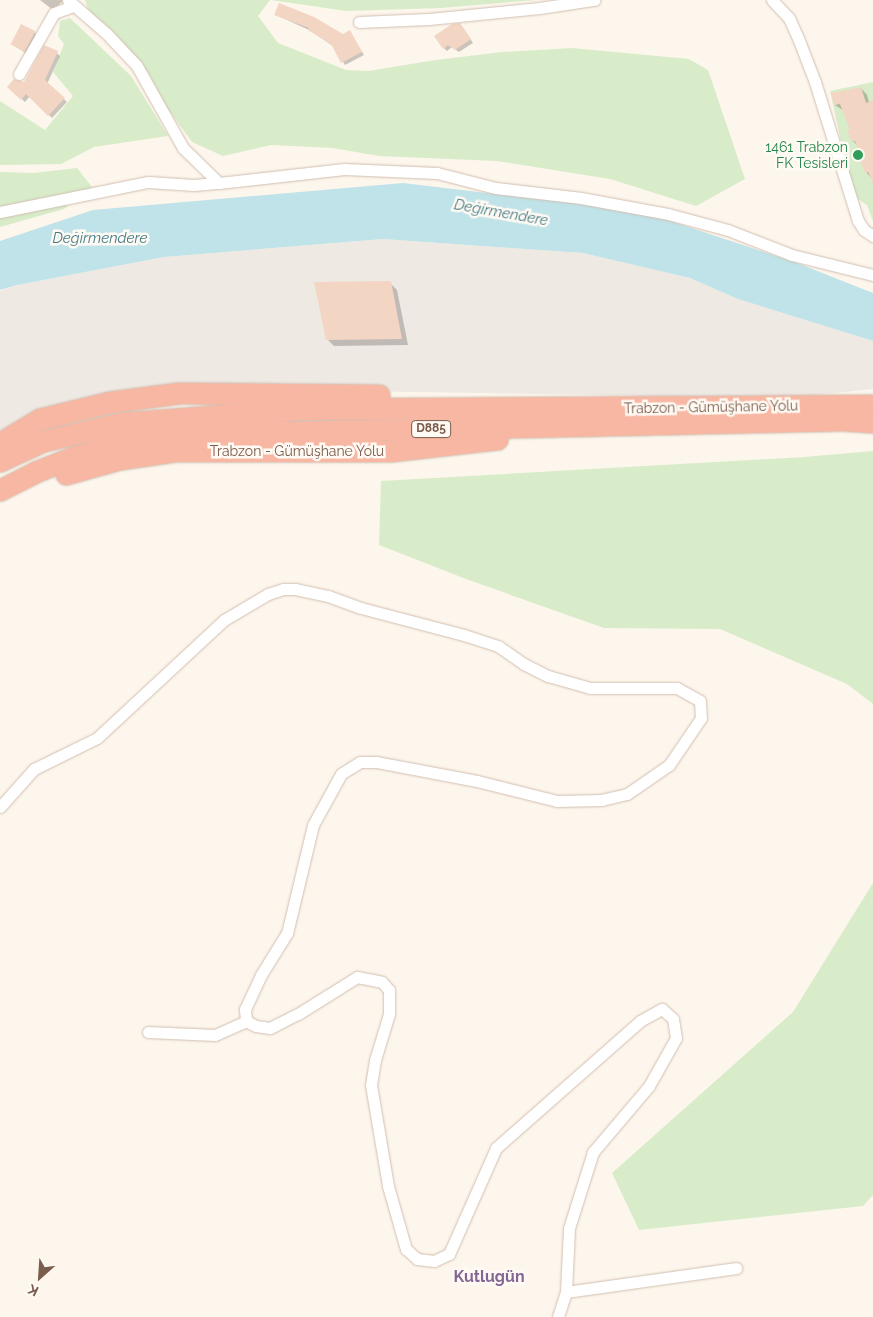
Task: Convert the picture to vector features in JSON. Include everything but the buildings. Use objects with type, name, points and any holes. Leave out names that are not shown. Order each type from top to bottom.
[{"type":"highway","name":"Trabzon - Gümüşhane Yolu","points":[[0,443],[40,419],[110,402],[179,393],[428,396],[548,408]]},
{"type":"highway","name":"Trabzon - Gümüşhane Yolu","points":[[0,461],[43,441],[121,423],[305,409],[873,405]]},
{"type":"highway","name":"Trabzon - Gümüşhane Yolu","points":[[0,490],[35,472],[115,444],[182,434],[843,420],[873,422]]},
{"type":"highway","name":"Trabzon - Gümüşhane Yolu","points":[[0,504],[28,489],[66,474],[119,459],[176,451],[390,451],[601,425]]},
{"type":"street","points":[[359,22],[429,19],[538,8],[594,0]]},
{"type":"street","points":[[772,0],[788,18],[798,38],[815,82],[858,221],[864,230],[873,236]]},
{"type":"street","points":[[19,74],[54,13],[70,3],[108,34],[137,66],[183,148],[219,183]]},
{"type":"street","points":[[0,212],[148,182],[194,185],[344,169],[436,172],[496,188],[581,198],[668,214],[728,230],[792,255],[873,275]]},
{"type":"street","points":[[0,807],[34,769],[97,738],[224,620],[268,594],[283,589],[296,589],[328,596],[361,608],[464,634],[498,646],[524,664],[548,676],[590,688],[677,688],[700,701],[701,718],[669,765],[627,794],[602,800],[557,801],[477,781],[376,762],[360,762],[341,774],[313,825],[287,933],[261,975],[245,1009],[246,1020]]},
{"type":"street","points":[[246,1020],[256,1026],[270,1028],[298,1014],[358,977],[382,982],[389,990],[389,1014],[371,1085],[388,1186],[406,1249],[417,1259],[434,1261],[449,1254],[496,1148],[640,1021],[662,1010],[673,1020],[676,1038],[649,1086],[594,1152],[569,1228],[566,1292],[558,1317]]},
{"type":"street","points":[[148,1032],[216,1036],[246,1020]]},
{"type":"street","points":[[566,1292],[736,1268]]},
{"type":"shaded area","points":[[383,239],[583,253],[690,278],[738,299],[873,341],[873,389],[787,398],[225,389],[0,432],[0,291],[17,285],[164,257]]},
{"type":"green space","points":[[85,0],[270,0],[258,16],[278,43],[346,70],[368,71],[502,52],[572,48],[689,59],[708,70],[745,179],[696,206],[610,179],[497,161],[379,156],[333,148],[271,145],[223,156],[192,142],[165,105],[149,74],[88,9]]},
{"type":"green space","points":[[271,0],[536,0],[441,8],[346,11]]},
{"type":"green space","points":[[70,18],[131,76],[168,136],[94,147],[61,164],[0,165],[0,101],[45,130],[73,96],[53,72],[64,44],[58,36],[60,21]]},
{"type":"green space","name":"1461 Trabzon FK Tesisleri","points":[[873,82],[873,221],[867,205],[858,199],[851,187],[830,91]]},
{"type":"green space","points":[[77,168],[92,187],[64,209],[0,227],[0,172],[33,173]]},
{"type":"green space","points":[[873,451],[873,704],[847,684],[720,629],[604,628],[466,579],[379,545],[381,481],[804,457]]},
{"type":"green space","points":[[873,883],[873,1195],[863,1206],[639,1230],[612,1173],[793,1012]]},
{"type":"water","name":"Değirmendere","points":[[403,183],[640,211],[797,263],[873,293],[873,341],[738,299],[690,278],[583,253],[383,239],[164,257],[17,285],[0,290],[0,241],[93,210]]},
{"type":"place","name":"1461 Trabzon FK Tesisleri","points":[[858,155]]},
{"type":"district","name":"Kutlugün","points":[[489,1277]]}]
